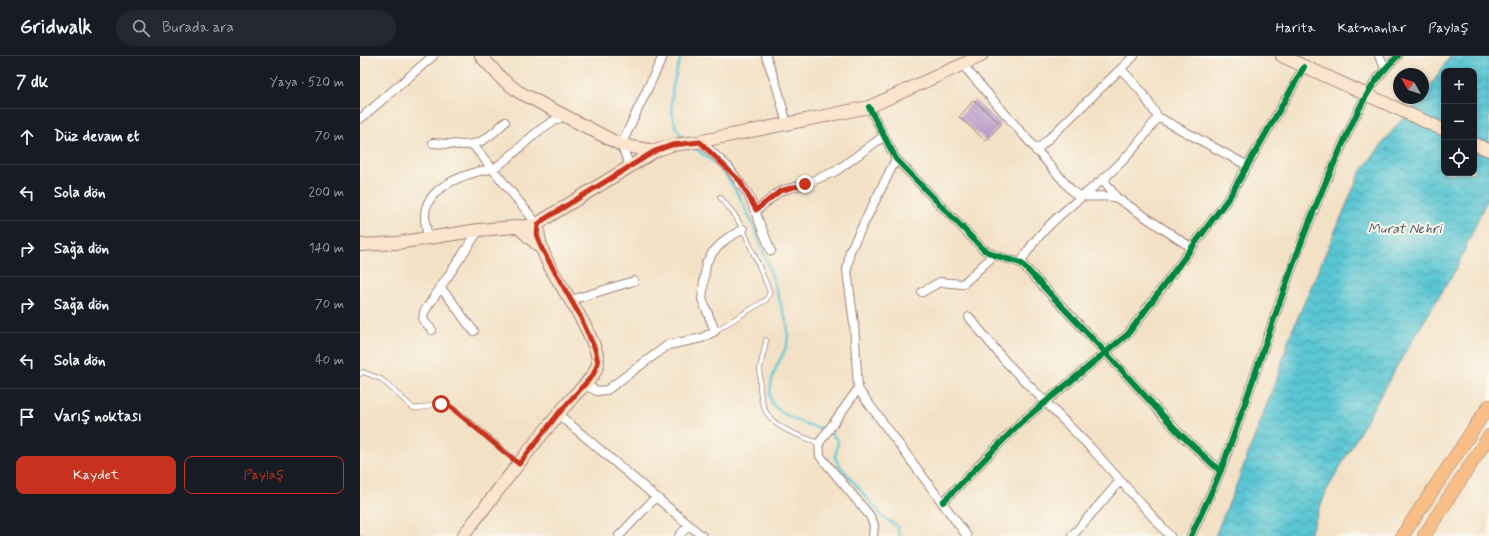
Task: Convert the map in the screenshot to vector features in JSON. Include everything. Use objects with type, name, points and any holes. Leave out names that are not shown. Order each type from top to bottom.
[{"type":"main road","points":[[482,56],[502,79],[519,92],[621,145],[655,151]]},
{"type":"main road","points":[[360,245],[397,243],[479,230],[538,225],[655,151],[672,145],[699,142],[869,107],[980,56]]},
{"type":"main road","points":[[1282,56],[1441,129]]},
{"type":"main road","points":[[1477,145],[1489,150]]},
{"type":"main road","points":[[463,536],[558,414],[593,375],[598,363],[595,349],[571,300],[542,249],[537,236],[538,225]]},
{"type":"main road","points":[[517,226],[542,249]]},
{"type":"main road","points":[[1402,536],[1489,406]]},
{"type":"main road","points":[[1424,536],[1489,436]]},
{"type":"street","points":[[360,119],[433,56]]},
{"type":"street","points":[[630,166],[621,145],[663,56]]},
{"type":"street","points":[[1036,151],[1134,56]]},
{"type":"street","points":[[1379,56],[1386,67]]},
{"type":"street","points":[[1191,536],[1220,471],[1287,279],[1324,185],[1366,94],[1386,67],[1398,56]]},
{"type":"street","points":[[768,57],[787,124]]},
{"type":"street","points":[[962,64],[1066,186],[1080,197],[1104,195],[1117,198]]},
{"type":"street","points":[[943,502],[1020,423],[1128,334],[1230,196],[1304,67]]},
{"type":"street","points":[[1121,68],[1141,91],[1158,118],[1248,166]]},
{"type":"street","points":[[869,107],[896,159],[983,249],[994,255],[1021,263],[1178,432],[1220,471]]},
{"type":"street","points":[[428,238],[425,216],[426,209],[437,192],[443,186],[466,175],[491,169],[499,165],[540,128],[564,116]]},
{"type":"street","points":[[1021,263],[1026,251],[1080,197],[1105,177],[1139,143],[1158,118]]},
{"type":"street","points":[[433,143],[472,145],[483,141],[505,122]]},
{"type":"street","points":[[756,210],[780,191],[805,184],[836,171],[884,136]]},
{"type":"street","points":[[699,142],[740,181],[756,210],[771,251]]},
{"type":"street","points":[[472,145],[538,225]]},
{"type":"street","points":[[896,159],[850,251],[848,260],[847,270],[854,324],[858,389],[967,536]]},
{"type":"street","points":[[1105,177],[1106,183],[1117,198],[1192,248]]},
{"type":"street","points":[[584,385],[597,391],[607,390],[668,345],[702,338],[715,331],[702,299],[706,263],[713,252],[726,239],[743,229]]},
{"type":"street","points":[[432,330],[425,324],[423,316],[479,230]]},
{"type":"street","points":[[922,292],[940,282],[963,284],[994,255]]},
{"type":"street","points":[[571,300],[634,281]]},
{"type":"street","points":[[441,289],[455,303],[462,317],[474,330]]},
{"type":"street","points":[[969,318],[999,355],[1120,480],[1170,536]]},
{"type":"street","points":[[858,389],[820,441],[820,456],[870,516],[874,525],[873,536]]},
{"type":"street","points":[[558,414],[702,536]]},
{"type":"street","points":[[1072,536],[1120,480]]},
{"type":"street","points":[[619,536],[656,497]]},
{"type":"street","points":[[679,536],[689,525]]},
{"type":"lane","points":[[715,331],[766,300],[770,295],[770,288],[743,229],[734,214],[720,197]]},
{"type":"lane","points":[[766,340],[760,370],[761,393],[765,412],[774,422],[787,430],[820,441]]},
{"type":"lane","points":[[360,374],[363,372],[381,378],[413,408],[420,409],[436,403],[451,407],[519,464]]},
{"type":"water","name":"Murat Nehri","points":[[1450,56],[1489,56],[1489,195],[1456,269],[1400,361],[1326,492],[1309,536],[1215,536],[1234,491],[1278,375],[1289,338],[1360,173],[1397,125],[1417,104],[1429,104],[1429,89],[1441,70],[1441,176],[1477,176],[1477,68],[1442,68]]},
{"type":"building","points":[[974,100],[1001,124],[986,141],[959,117]]},
{"type":"waterway","points":[[681,56],[673,88],[672,111],[678,131],[685,139]]},
{"type":"waterway","points":[[693,146],[719,167],[731,182],[741,200],[760,242],[787,324],[787,343],[785,350],[775,368],[771,385],[770,396],[772,403],[780,411],[790,417],[813,427],[828,431],[838,441],[835,458],[840,466],[883,517],[897,526],[900,536]]},
{"type":"waterway","points":[[360,533],[366,536]]},
{"type":"cycle path","points":[[1191,536],[1221,470],[1290,274],[1319,197],[1348,131],[1369,91],[1387,67],[1398,56]]},
{"type":"cycle path","points":[[943,502],[1020,423],[1128,334],[1230,196],[1304,67]]},
{"type":"cycle path","points":[[869,107],[896,159],[983,249],[994,255],[1021,263],[1178,432],[1220,471]]},
{"type":"route","points":[[441,404],[451,407],[519,464],[558,414],[593,375],[598,363],[595,349],[580,316],[542,249],[537,236],[538,225],[543,220],[630,166],[655,151],[672,145],[700,142],[729,168],[740,181],[756,210],[780,191],[805,184]]}]
